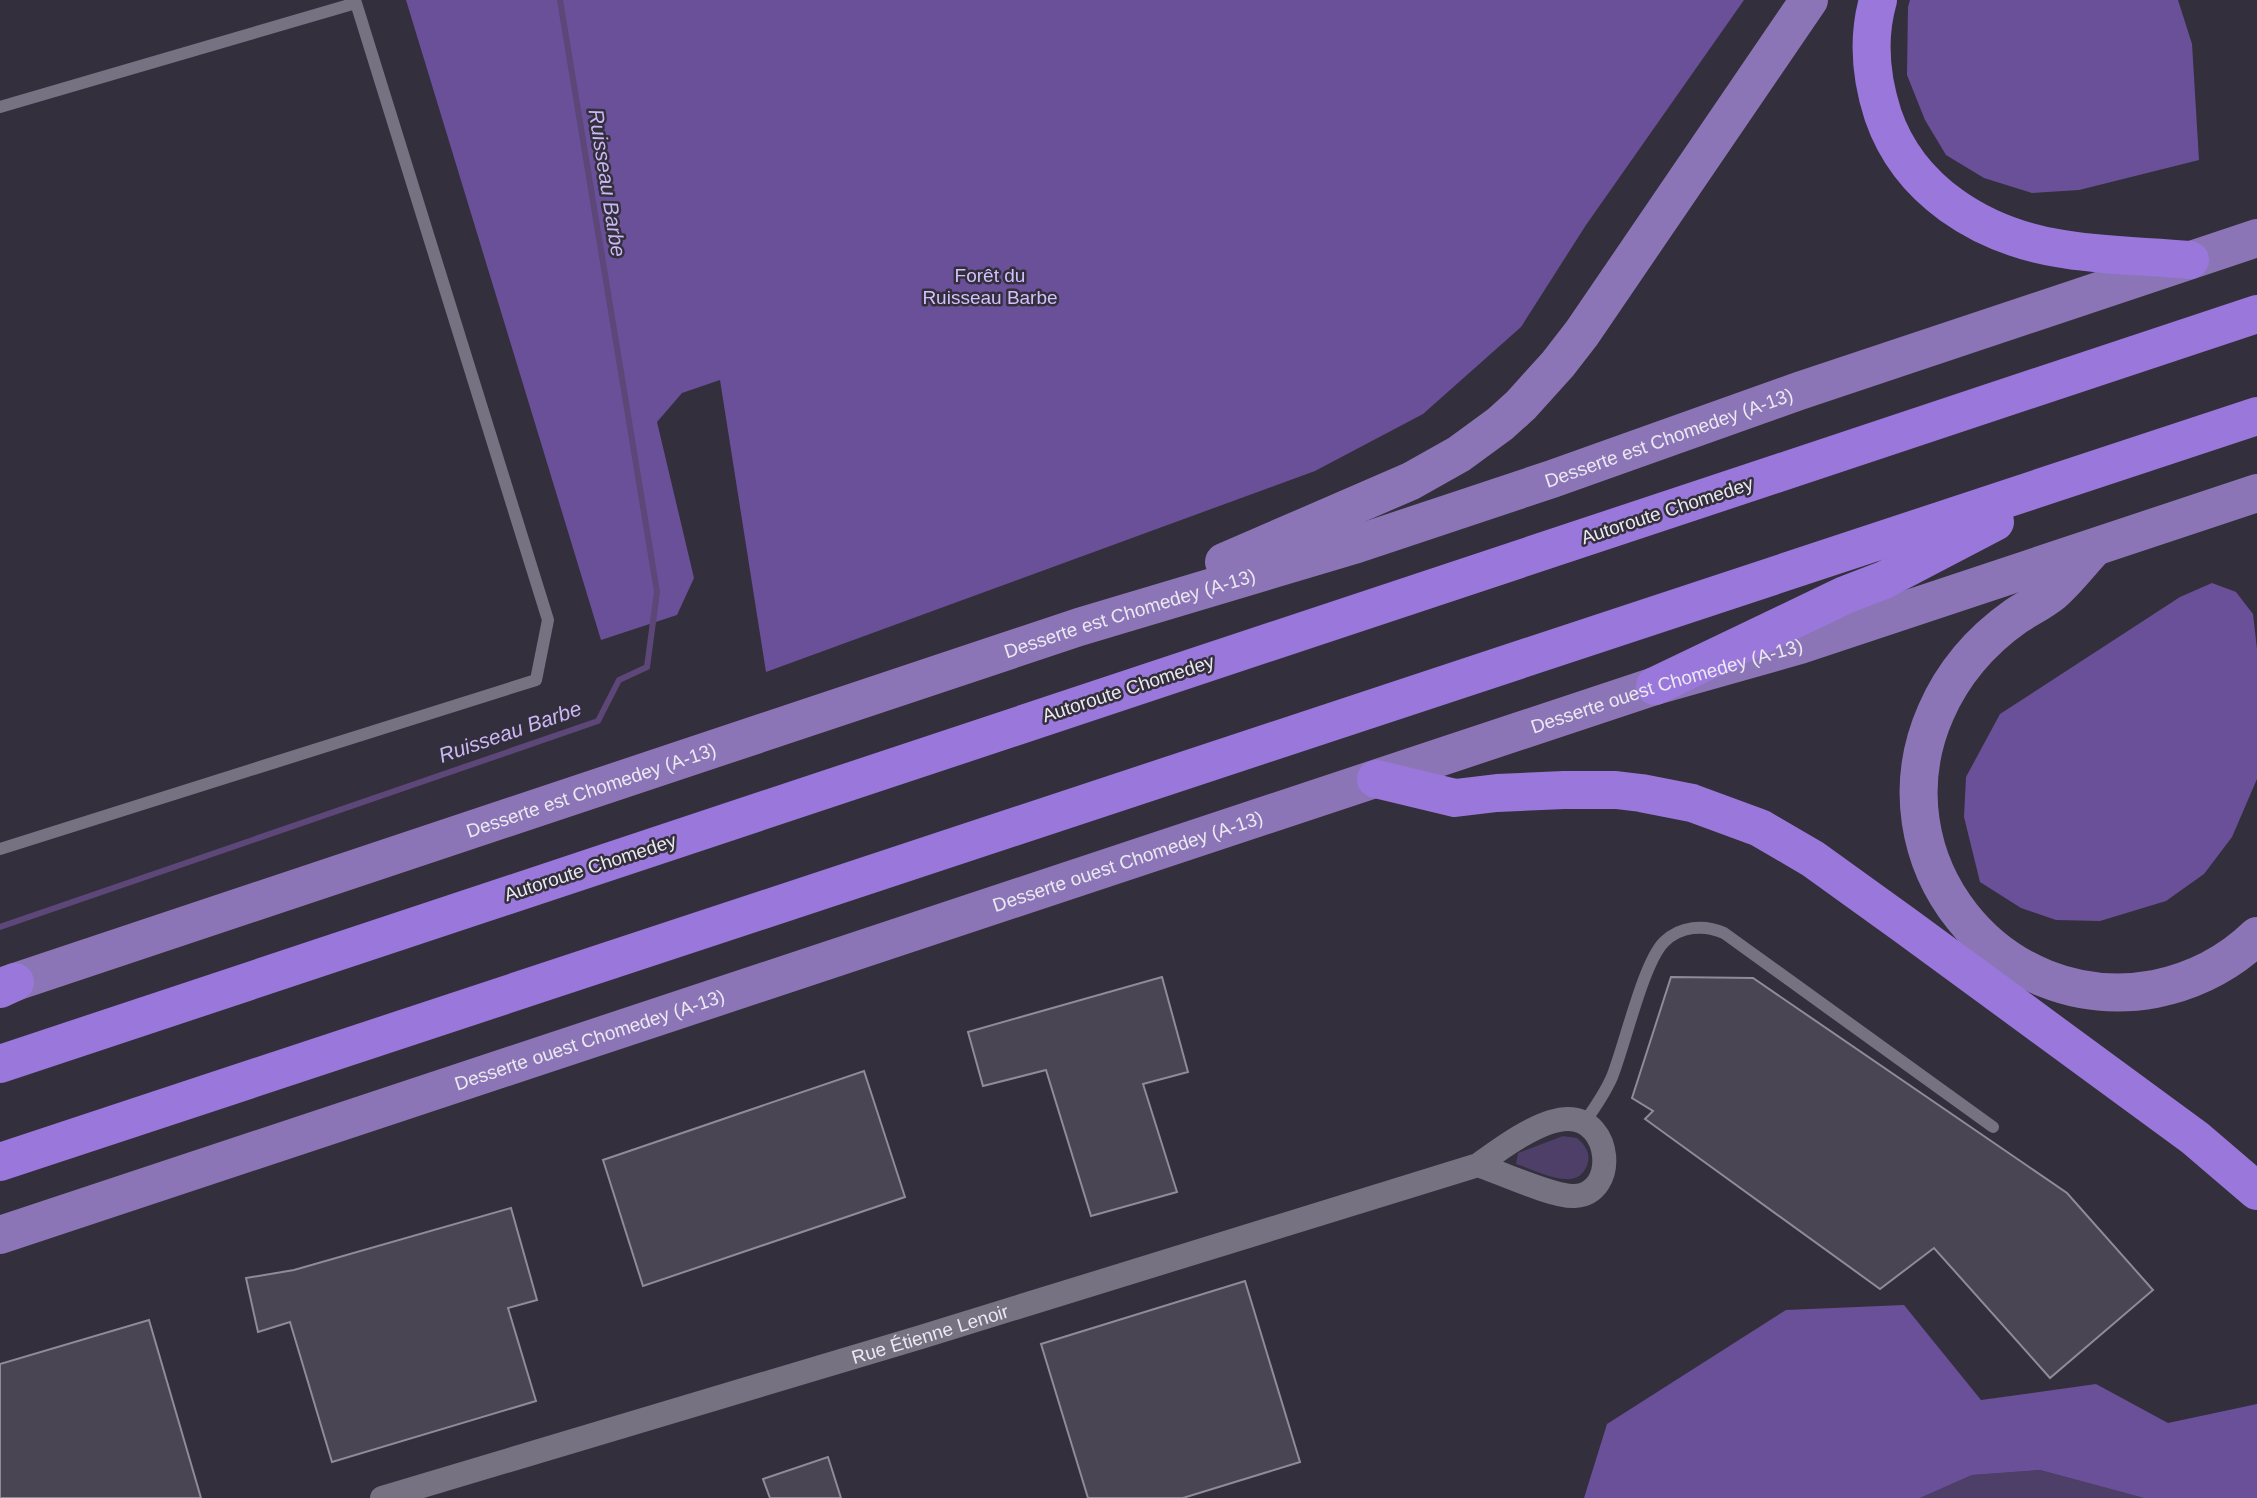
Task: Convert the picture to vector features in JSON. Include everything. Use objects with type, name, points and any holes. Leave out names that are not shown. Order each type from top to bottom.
[{"type":"highway","points":[[1878,0],[1871,53],[1878,99],[1899,149],[1920,178],[1939,197],[1977,222],[2041,245],[2072,251],[2190,260]]},
{"type":"highway","name":"Autoroute Chomedey","points":[[0,1063],[2257,314]]},
{"type":"highway","points":[[0,1162],[2257,416]]},
{"type":"highway","points":[[1655,686],[1845,595],[1884,580],[2099,468]]},
{"type":"highway","points":[[1376,779],[1455,798],[1530,791],[1592,789],[1629,792],[1692,803],[1760,828],[1813,859],[1906,926],[2195,1138],[2257,1191]]},
{"type":"main road","points":[[1079,627],[1411,481],[1459,454],[1500,424],[1541,384],[1576,341],[1809,0]]},
{"type":"main road","name":"Desserte est Chomedey (A-13)","points":[[5,986],[1079,627],[1357,544],[1552,479],[1799,391],[2257,238]]},
{"type":"main road","name":"Desserte ouest Chomedey (A-13)","points":[[0,1235],[1655,686],[1800,645],[2257,493]]},
{"type":"main road","points":[[2095,547],[2052,593],[2014,617],[1979,648],[1954,679],[1939,705],[1927,736],[1920,774],[1920,816],[1934,869],[1965,923],[1993,949],[2031,972],[2074,987],[2120,992],[2166,987],[2186,981],[2225,962],[2257,936]]},
{"type":"street","name":"Rue Étienne Lenoir","points":[[382,1498],[920,1337],[1478,1165],[1510,1143],[1548,1123],[1570,1119],[1584,1123]]},
{"type":"street","points":[[1478,1165],[1557,1194],[1585,1194],[1598,1182],[1604,1162],[1601,1139],[1584,1123]]},
{"type":"lane","points":[[0,107],[356,4],[548,620],[536,680],[0,849]]},
{"type":"lane","points":[[1584,1123],[1612,1078],[1647,975],[1662,943],[1685,929],[1698,927],[1713,928],[1724,933],[1993,1127]]},
{"type":"shaded area","points":[[1563,1136],[1577,1138],[1588,1152],[1588,1162],[1583,1172],[1576,1177],[1556,1178],[1516,1164],[1518,1153]]},
{"type":"shaded area","points":[[2040,1470],[2144,1498],[1920,1498],[1972,1475]]},
{"type":"green space","name":"Forêt du Ruisseau Barbe","points":[[406,0],[1744,0],[1586,225],[1521,327],[1423,414],[1315,471],[766,672],[720,380],[682,393],[657,422],[694,578],[677,615],[601,640]]},
{"type":"green space","points":[[1910,0],[2178,0],[2192,44],[2199,160],[2079,190],[2032,193],[1984,178],[1946,155],[1925,120],[1907,75]]},
{"type":"green space","points":[[2212,583],[2236,592],[2253,614],[2257,649],[2257,779],[2232,837],[2204,874],[2166,901],[2100,921],[2056,920],[2021,908],[1980,882],[1964,817],[1966,777],[2000,714],[2180,597]]},
{"type":"green space","points":[[1904,1305],[1981,1400],[2096,1384],[2168,1423],[2257,1404],[2257,1498],[2144,1498],[2040,1470],[1972,1475],[1920,1498],[1584,1498],[1607,1424],[1786,1310]]},
{"type":"building","points":[[1162,977],[1188,1072],[1143,1084],[1177,1192],[1091,1216],[1046,1070],[983,1086],[968,1032]]},
{"type":"building","points":[[1671,977],[1753,978],[2067,1193],[2153,1290],[2050,1378],[1934,1248],[1880,1289],[1645,1119],[1653,1111],[1632,1098]]},
{"type":"building","points":[[864,1071],[905,1197],[643,1286],[603,1160]]},
{"type":"building","points":[[511,1208],[537,1300],[508,1308],[536,1401],[332,1462],[290,1322],[258,1332],[246,1278],[294,1270]]},
{"type":"building","points":[[1245,1281],[1300,1462],[1183,1498],[1088,1498],[1041,1344]]},
{"type":"building","points":[[149,1320],[201,1498],[0,1498],[0,1364]]},
{"type":"building","points":[[828,1457],[841,1498],[770,1498],[763,1479]]},
{"type":"waterway","name":"Ruisseau Barbe","points":[[0,927],[598,721],[619,680],[647,667],[657,592],[560,0]]}]
